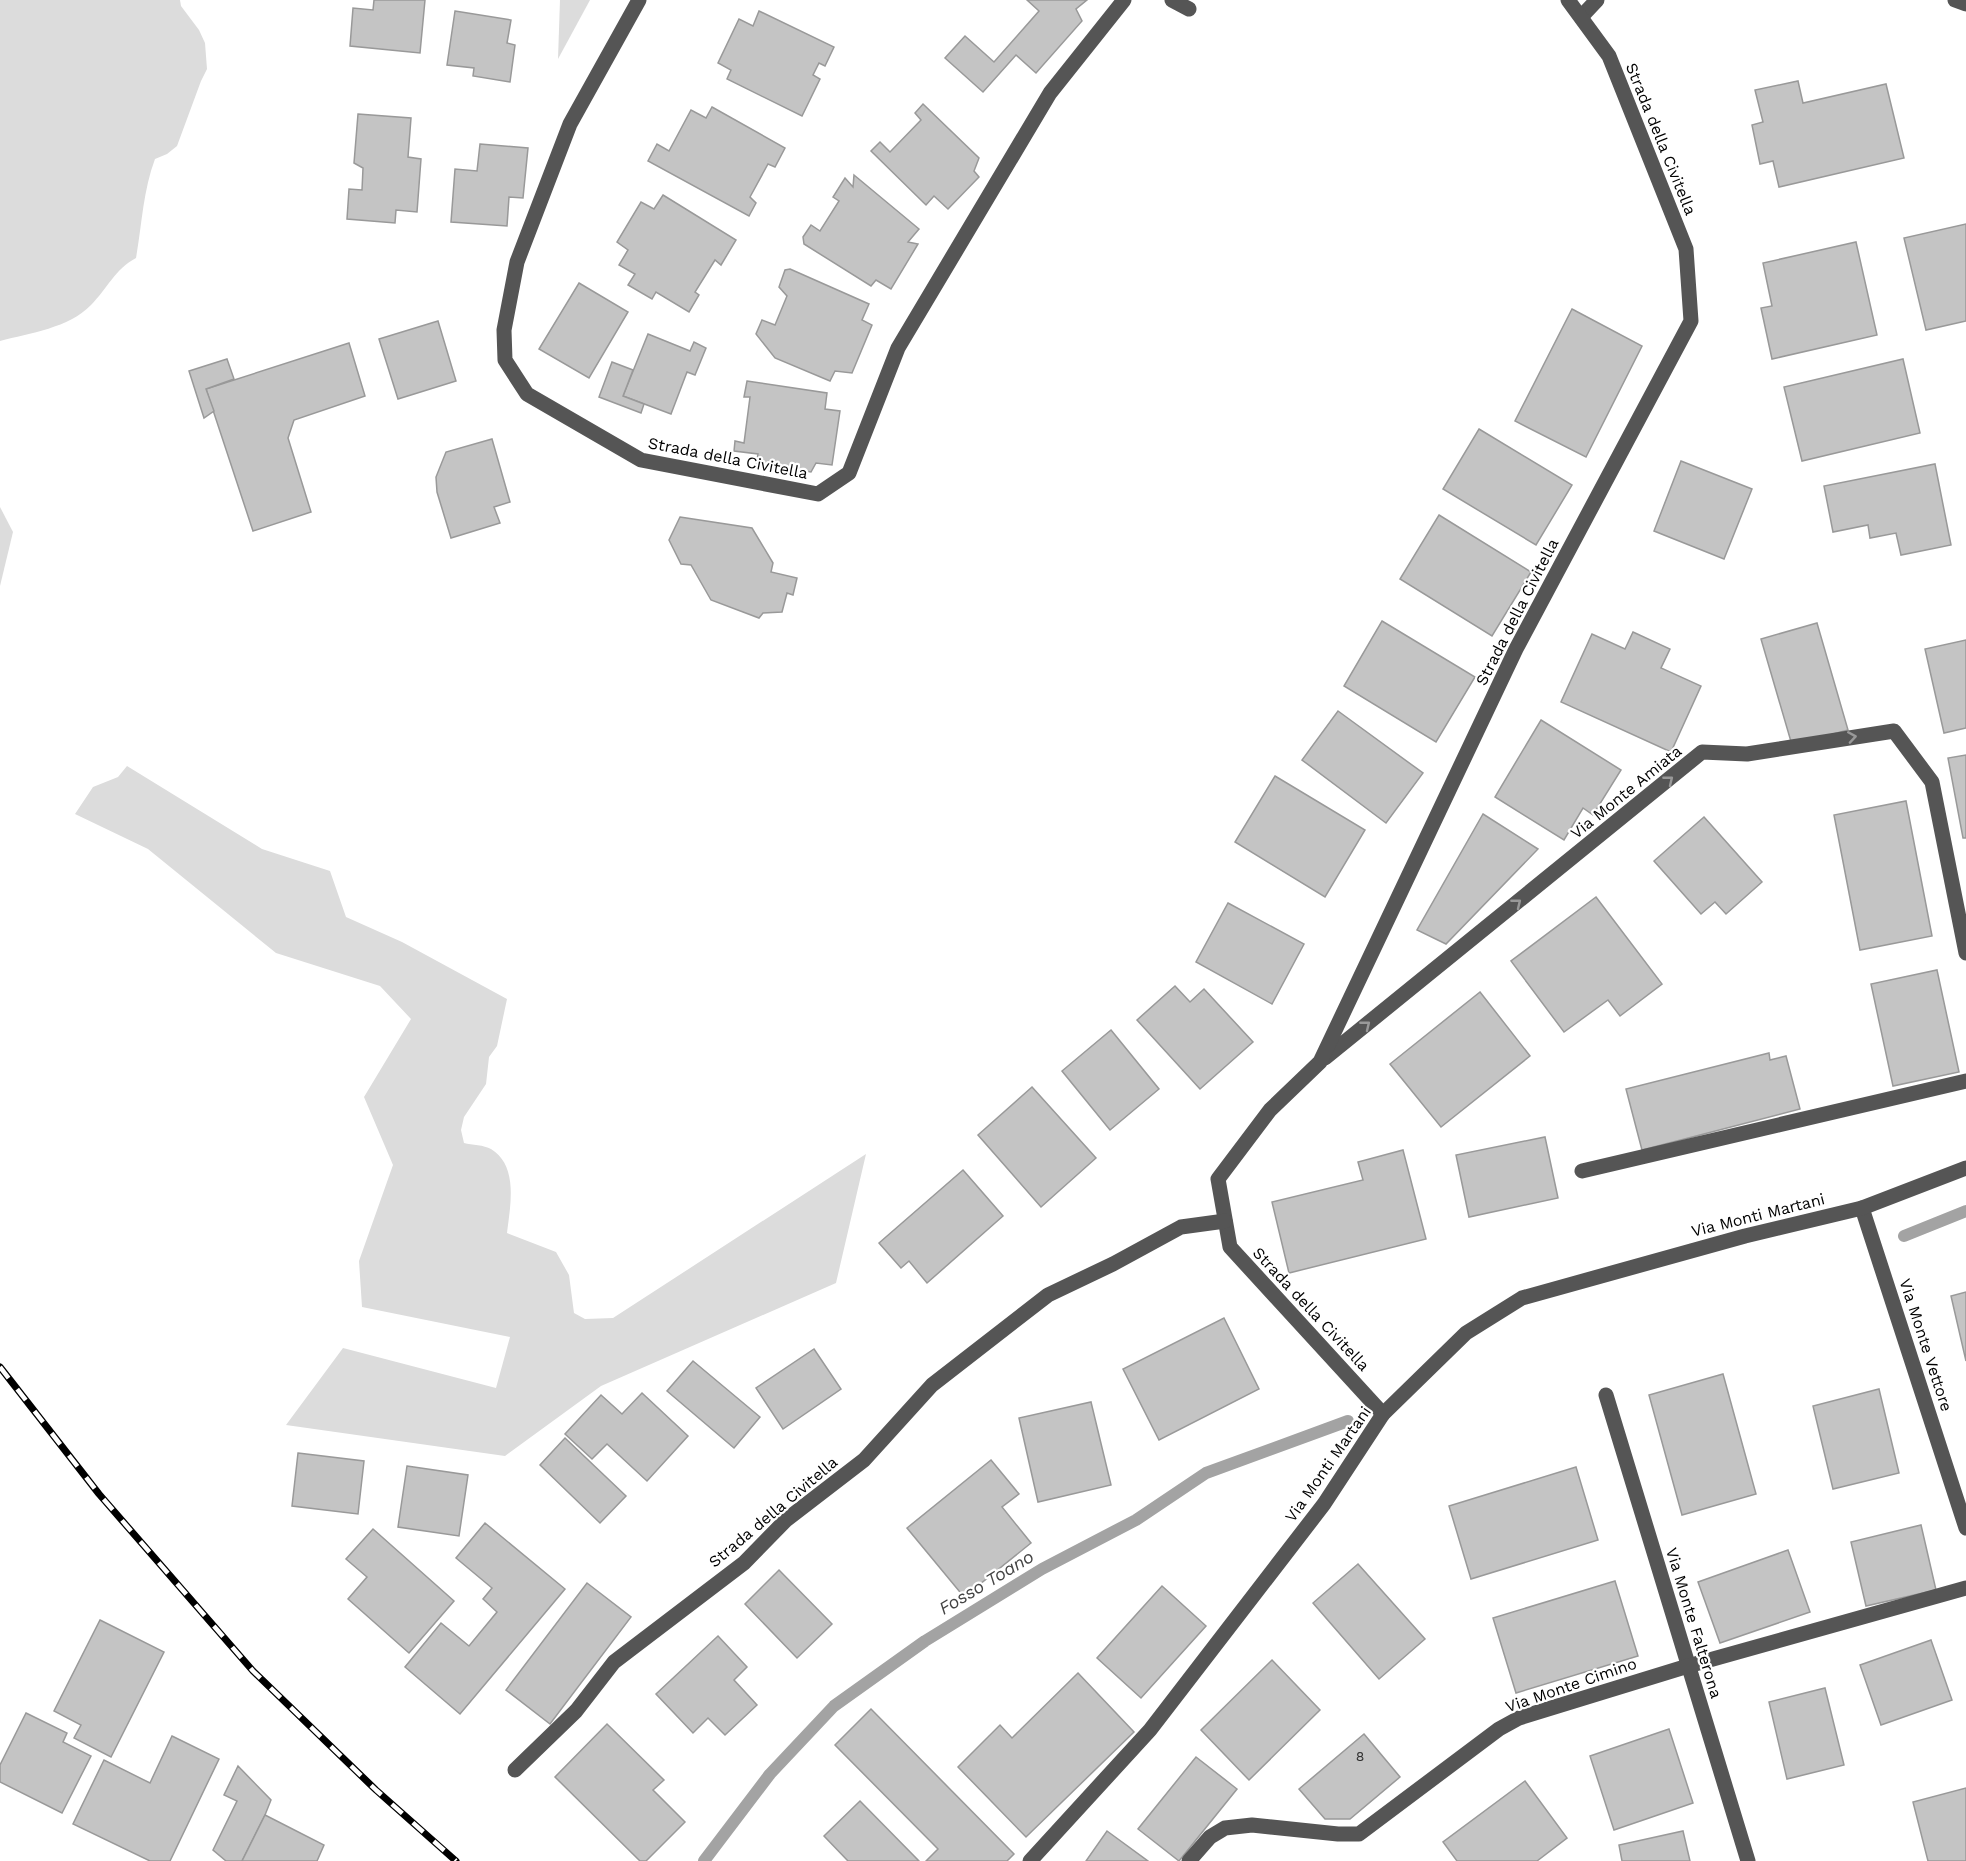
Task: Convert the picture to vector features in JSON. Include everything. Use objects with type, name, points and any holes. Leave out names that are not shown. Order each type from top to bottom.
[{"type":"street","name":"Strada della Civitella","points":[[639,0],[570,124],[517,262],[504,330],[505,360],[527,394],[641,460],[819,494],[849,473],[898,348],[1050,93],[1124,0]]},
{"type":"street","points":[[1172,0],[1189,9]]},
{"type":"street","name":"Strada della Civitella","points":[[1383,1414],[1230,1247],[1218,1179],[1270,1110],[1320,1062],[1516,649],[1691,321],[1686,249],[1609,56],[1568,0]]},
{"type":"street","points":[[1581,18],[1596,0]]},
{"type":"street","points":[[1955,0],[1966,4]]},
{"type":"street","name":"Via Monte Amiata","points":[[1320,1062],[1702,752],[1747,754],[1894,731],[1932,782],[1966,953]]},
{"type":"street","points":[[1582,1171],[1966,1081]]},
{"type":"street","name":"Via Monti Martani","points":[[1030,1861],[1150,1730],[1324,1504],[1383,1414],[1466,1333],[1522,1298],[1745,1236],[1862,1208],[1966,1168]]},
{"type":"street","name":"Via Monte Vettore","points":[[1862,1208],[1966,1528]]},
{"type":"street","name":"Strada della Civitella","points":[[515,1770],[576,1711],[614,1662],[744,1563],[786,1520],[864,1460],[932,1385],[1048,1295],[1113,1264],[1181,1227],[1226,1221]]},
{"type":"street","name":"Via Monte Falterona","points":[[1606,1395],[1748,1861]]},
{"type":"street","name":"Via Monte Cimino","points":[[1189,1861],[1210,1837],[1226,1828],[1252,1825],[1359,1834],[1499,1729],[1519,1718],[1688,1666],[1966,1588]]},
{"type":"shaded area","points":[[0,0],[180,0],[181,6],[199,30],[205,43],[207,69],[177,146],[167,154],[155,159],[145,195],[136,258],[117,273],[97,299],[82,313],[48,329],[0,341]]},
{"type":"shaded area","points":[[560,0],[590,0],[558,59]]},
{"type":"shaded area","points":[[0,507],[13,532],[0,586]]},
{"type":"shaded area","points":[[127,766],[262,849],[330,871],[346,917],[402,942],[507,999],[497,1046],[489,1057],[486,1084],[464,1117],[461,1130],[464,1143],[491,1149],[500,1156],[506,1166],[511,1188],[507,1233],[556,1252],[569,1275],[574,1313],[585,1319],[613,1318],[866,1154],[836,1283],[601,1386],[505,1456],[286,1425],[343,1348],[496,1388],[510,1337],[362,1307],[359,1261],[393,1165],[364,1097],[411,1019],[380,986],[276,953],[148,849],[75,814],[93,787],[118,777]]},
{"type":"building","points":[[374,0],[425,0],[420,53],[350,46],[353,8],[373,10]]},
{"type":"building","points":[[1027,0],[1087,0],[1076,9],[1082,21],[1036,73],[1016,55],[983,92],[945,58],[965,36],[994,62],[1039,11]]},
{"type":"building","points":[[455,11],[511,20],[507,43],[515,45],[510,82],[473,76],[474,68],[447,65]]},
{"type":"building","points":[[759,11],[834,47],[825,66],[819,63],[813,75],[820,79],[802,116],[727,79],[731,70],[718,63],[739,19],[753,26]]},
{"type":"building","points":[[1798,81],[1803,103],[1886,84],[1904,158],[1779,187],[1773,161],[1760,164],[1752,125],[1763,122],[1755,90]]},
{"type":"building","points":[[923,104],[979,158],[974,171],[979,177],[948,209],[934,196],[926,205],[871,151],[880,142],[890,152],[921,120],[915,113]]},
{"type":"building","points":[[712,107],[785,148],[775,167],[768,164],[750,197],[756,203],[749,216],[648,161],[657,144],[669,151],[691,110],[706,118]]},
{"type":"building","points":[[358,114],[411,118],[408,157],[421,159],[417,212],[396,210],[395,223],[347,219],[349,189],[362,190],[363,168],[354,163]]},
{"type":"building","points":[[480,144],[528,148],[523,198],[509,197],[507,226],[451,222],[455,169],[477,171]]},
{"type":"building","points":[[854,175],[919,229],[908,242],[918,244],[891,289],[876,280],[871,286],[804,244],[803,237],[811,225],[820,231],[839,201],[833,197],[845,178],[853,187]]},
{"type":"building","points":[[663,195],[736,240],[721,265],[715,260],[695,292],[699,295],[689,312],[656,292],[652,299],[628,285],[635,274],[619,265],[628,250],[617,242],[641,202],[654,209]]},
{"type":"building","points":[[1966,224],[1966,321],[1926,330],[1904,238]]},
{"type":"building","points":[[1856,242],[1877,335],[1772,359],[1761,308],[1772,306],[1763,263]]},
{"type":"building","points":[[790,269],[869,304],[862,320],[872,325],[852,373],[835,371],[830,381],[775,358],[756,334],[762,320],[775,325],[787,296],[779,287],[785,270]]},
{"type":"building","points":[[579,283],[628,312],[589,378],[539,349]]},
{"type":"building","points":[[1572,309],[1642,346],[1586,457],[1515,421]]},
{"type":"building","points":[[438,321],[456,381],[398,399],[379,339]]},
{"type":"building","points":[[648,334],[690,351],[694,342],[706,348],[695,375],[687,372],[671,414],[623,396]]},
{"type":"building","points":[[349,343],[365,396],[294,420],[288,438],[311,512],[253,531],[206,389]]},
{"type":"building","points":[[227,359],[234,379],[206,389],[214,411],[204,418],[189,371]]},
{"type":"building","points":[[1903,359],[1920,433],[1802,461],[1784,387]]},
{"type":"building","points":[[612,362],[633,370],[623,396],[644,404],[641,413],[599,397]]},
{"type":"building","points":[[747,381],[827,393],[825,409],[840,411],[832,465],[816,463],[811,472],[756,464],[758,454],[734,451],[735,441],[744,443],[750,397],[744,397]]},
{"type":"building","points":[[1479,429],[1572,485],[1536,545],[1443,489]]},
{"type":"building","points":[[492,439],[510,502],[494,507],[500,523],[451,538],[437,492],[436,477],[446,452]]},
{"type":"building","points":[[1681,461],[1752,489],[1724,559],[1654,531]]},
{"type":"building","points":[[1935,464],[1951,545],[1901,555],[1896,533],[1870,538],[1868,525],[1833,532],[1824,486]]},
{"type":"building","points":[[1439,515],[1531,572],[1492,636],[1400,579]]},
{"type":"building","points":[[680,517],[752,528],[773,563],[771,572],[797,578],[793,595],[787,593],[782,612],[763,613],[759,618],[711,600],[691,565],[681,564],[669,540]]},
{"type":"building","points":[[1382,621],[1475,677],[1436,742],[1344,686]]},
{"type":"building","points":[[1817,623],[1848,730],[1792,745],[1761,639]]},
{"type":"building","points":[[1633,632],[1670,649],[1661,668],[1701,686],[1671,752],[1561,702],[1592,634],[1625,649]]},
{"type":"building","points":[[1966,640],[1966,728],[1944,733],[1925,649]]},
{"type":"building","points":[[1338,711],[1423,773],[1386,823],[1302,760]]},
{"type":"building","points":[[1541,720],[1621,770],[1593,815],[1583,808],[1564,840],[1495,797]]},
{"type":"building","points":[[1966,755],[1966,838],[1963,838],[1948,758]]},
{"type":"building","points":[[1275,776],[1365,830],[1325,897],[1235,842]]},
{"type":"building","points":[[1906,801],[1932,936],[1860,950],[1834,815]]},
{"type":"building","points":[[1483,814],[1538,849],[1446,944],[1417,930]]},
{"type":"building","points":[[1704,817],[1762,882],[1726,914],[1715,902],[1701,914],[1654,861]]},
{"type":"building","points":[[1596,897],[1662,984],[1620,1016],[1608,1000],[1564,1032],[1511,961]]},
{"type":"building","points":[[1228,903],[1304,944],[1272,1004],[1196,962]]},
{"type":"building","points":[[1937,970],[1959,1072],[1893,1086],[1871,984]]},
{"type":"building","points":[[1175,986],[1190,1002],[1204,989],[1253,1042],[1200,1089],[1137,1020]]},
{"type":"building","points":[[1480,992],[1530,1056],[1441,1127],[1390,1064]]},
{"type":"building","points":[[1111,1030],[1159,1089],[1110,1130],[1062,1071]]},
{"type":"building","points":[[1769,1053],[1770,1060],[1786,1056],[1800,1109],[1642,1150],[1626,1089]]},
{"type":"building","points":[[1032,1087],[1096,1158],[1041,1207],[978,1135]]},
{"type":"building","points":[[1545,1137],[1558,1198],[1469,1217],[1456,1155]]},
{"type":"building","points":[[1403,1150],[1426,1239],[1289,1273],[1272,1202],[1363,1180],[1358,1162]]},
{"type":"building","points":[[963,1170],[1003,1216],[927,1283],[909,1261],[901,1268],[879,1243]]},
{"type":"building","points":[[1966,1292],[1966,1361],[1951,1296]]},
{"type":"building","points":[[1224,1318],[1259,1389],[1159,1440],[1123,1369]]},
{"type":"building","points":[[814,1349],[841,1389],[783,1429],[756,1388]]},
{"type":"building","points":[[693,1361],[760,1417],[734,1448],[667,1391]]},
{"type":"building","points":[[1723,1374],[1756,1494],[1682,1515],[1649,1395]]},
{"type":"building","points":[[1879,1389],[1899,1473],[1833,1489],[1813,1406]]},
{"type":"building","points":[[642,1393],[688,1436],[647,1481],[607,1444],[592,1459],[565,1434],[601,1395],[622,1414]]},
{"type":"building","points":[[1091,1402],[1111,1485],[1038,1502],[1019,1418]]},
{"type":"building","points":[[565,1438],[626,1496],[600,1523],[540,1465]]},
{"type":"building","points":[[298,1453],[364,1461],[358,1514],[292,1506]]},
{"type":"building","points":[[991,1460],[1019,1494],[1002,1507],[1031,1543],[964,1597],[907,1528]]},
{"type":"building","points":[[407,1466],[468,1475],[459,1536],[398,1527]]},
{"type":"building","points":[[1576,1467],[1598,1540],[1471,1579],[1449,1506]]},
{"type":"building","points":[[485,1523],[565,1589],[460,1714],[405,1667],[441,1623],[469,1646],[497,1612],[483,1599],[492,1588],[456,1558]]},
{"type":"building","points":[[1921,1525],[1936,1590],[1866,1606],[1851,1542]]},
{"type":"building","points":[[373,1529],[454,1601],[409,1653],[348,1599],[367,1577],[346,1559]]},
{"type":"building","points":[[1788,1550],[1810,1612],[1720,1643],[1698,1582]]},
{"type":"building","points":[[1358,1564],[1425,1639],[1379,1679],[1313,1603]]},
{"type":"building","points":[[779,1570],[832,1624],[797,1658],[745,1604]]},
{"type":"building","points":[[1615,1581],[1638,1656],[1516,1693],[1493,1618]]},
{"type":"building","points":[[587,1583],[631,1617],[550,1724],[506,1690]]},
{"type":"building","points":[[1162,1586],[1206,1626],[1141,1698],[1097,1658]]},
{"type":"building","points":[[100,1620],[164,1652],[111,1757],[74,1738],[81,1725],[54,1711]]},
{"type":"building","points":[[718,1636],[747,1667],[734,1680],[757,1705],[725,1735],[708,1718],[693,1733],[656,1694]]},
{"type":"building","points":[[1931,1640],[1952,1700],[1881,1725],[1860,1665]]},
{"type":"building","points":[[1272,1660],[1320,1710],[1249,1780],[1201,1730]]},
{"type":"building","points":[[1078,1673],[1134,1732],[1026,1837],[958,1767],[1000,1725],[1012,1738]]},
{"type":"building","points":[[1825,1688],[1844,1765],[1787,1779],[1769,1702]]},
{"type":"building","points":[[871,1709],[1014,1854],[1007,1861],[926,1861],[938,1849],[835,1745]]},
{"type":"building","points":[[26,1713],[67,1733],[63,1742],[91,1756],[62,1813],[0,1782],[0,1765]]},
{"type":"building","points":[[607,1724],[664,1780],[653,1790],[685,1822],[646,1861],[640,1861],[555,1777]]},
{"type":"building","points":[[1669,1729],[1693,1803],[1614,1830],[1590,1756]]},
{"type":"building","points":[[1364,1734],[1400,1777],[1350,1819],[1325,1819],[1299,1789]]},
{"type":"building","points":[[172,1736],[219,1759],[170,1861],[150,1861],[73,1824],[104,1760],[150,1783]]},
{"type":"building","points":[[1196,1757],[1237,1789],[1179,1861],[1138,1829]]},
{"type":"building","points":[[238,1766],[271,1800],[242,1861],[226,1861],[213,1850],[237,1801],[224,1795]]},
{"type":"building","points":[[1525,1781],[1567,1838],[1537,1861],[1457,1861],[1443,1842]]},
{"type":"building","points":[[1966,1788],[1966,1861],[1928,1861],[1913,1802]]},
{"type":"building","points":[[860,1801],[919,1861],[848,1861],[824,1836]]},
{"type":"building","points":[[265,1815],[324,1845],[317,1861],[242,1861]]},
{"type":"building","points":[[1107,1831],[1148,1861],[1086,1861]]},
{"type":"building","points":[[1683,1831],[1690,1861],[1622,1861],[1619,1845]]},
{"type":"waterway","name":"Fosso Toano","points":[[1904,1236],[1966,1211]]},
{"type":"waterway","name":"Fosso Toano","points":[[704,1861],[770,1774],[834,1706],[925,1641],[1042,1569],[1136,1520],[1206,1473],[1348,1421]]},
{"type":"railway","points":[[0,1367],[99,1494],[253,1671],[376,1790],[456,1861]]}]
